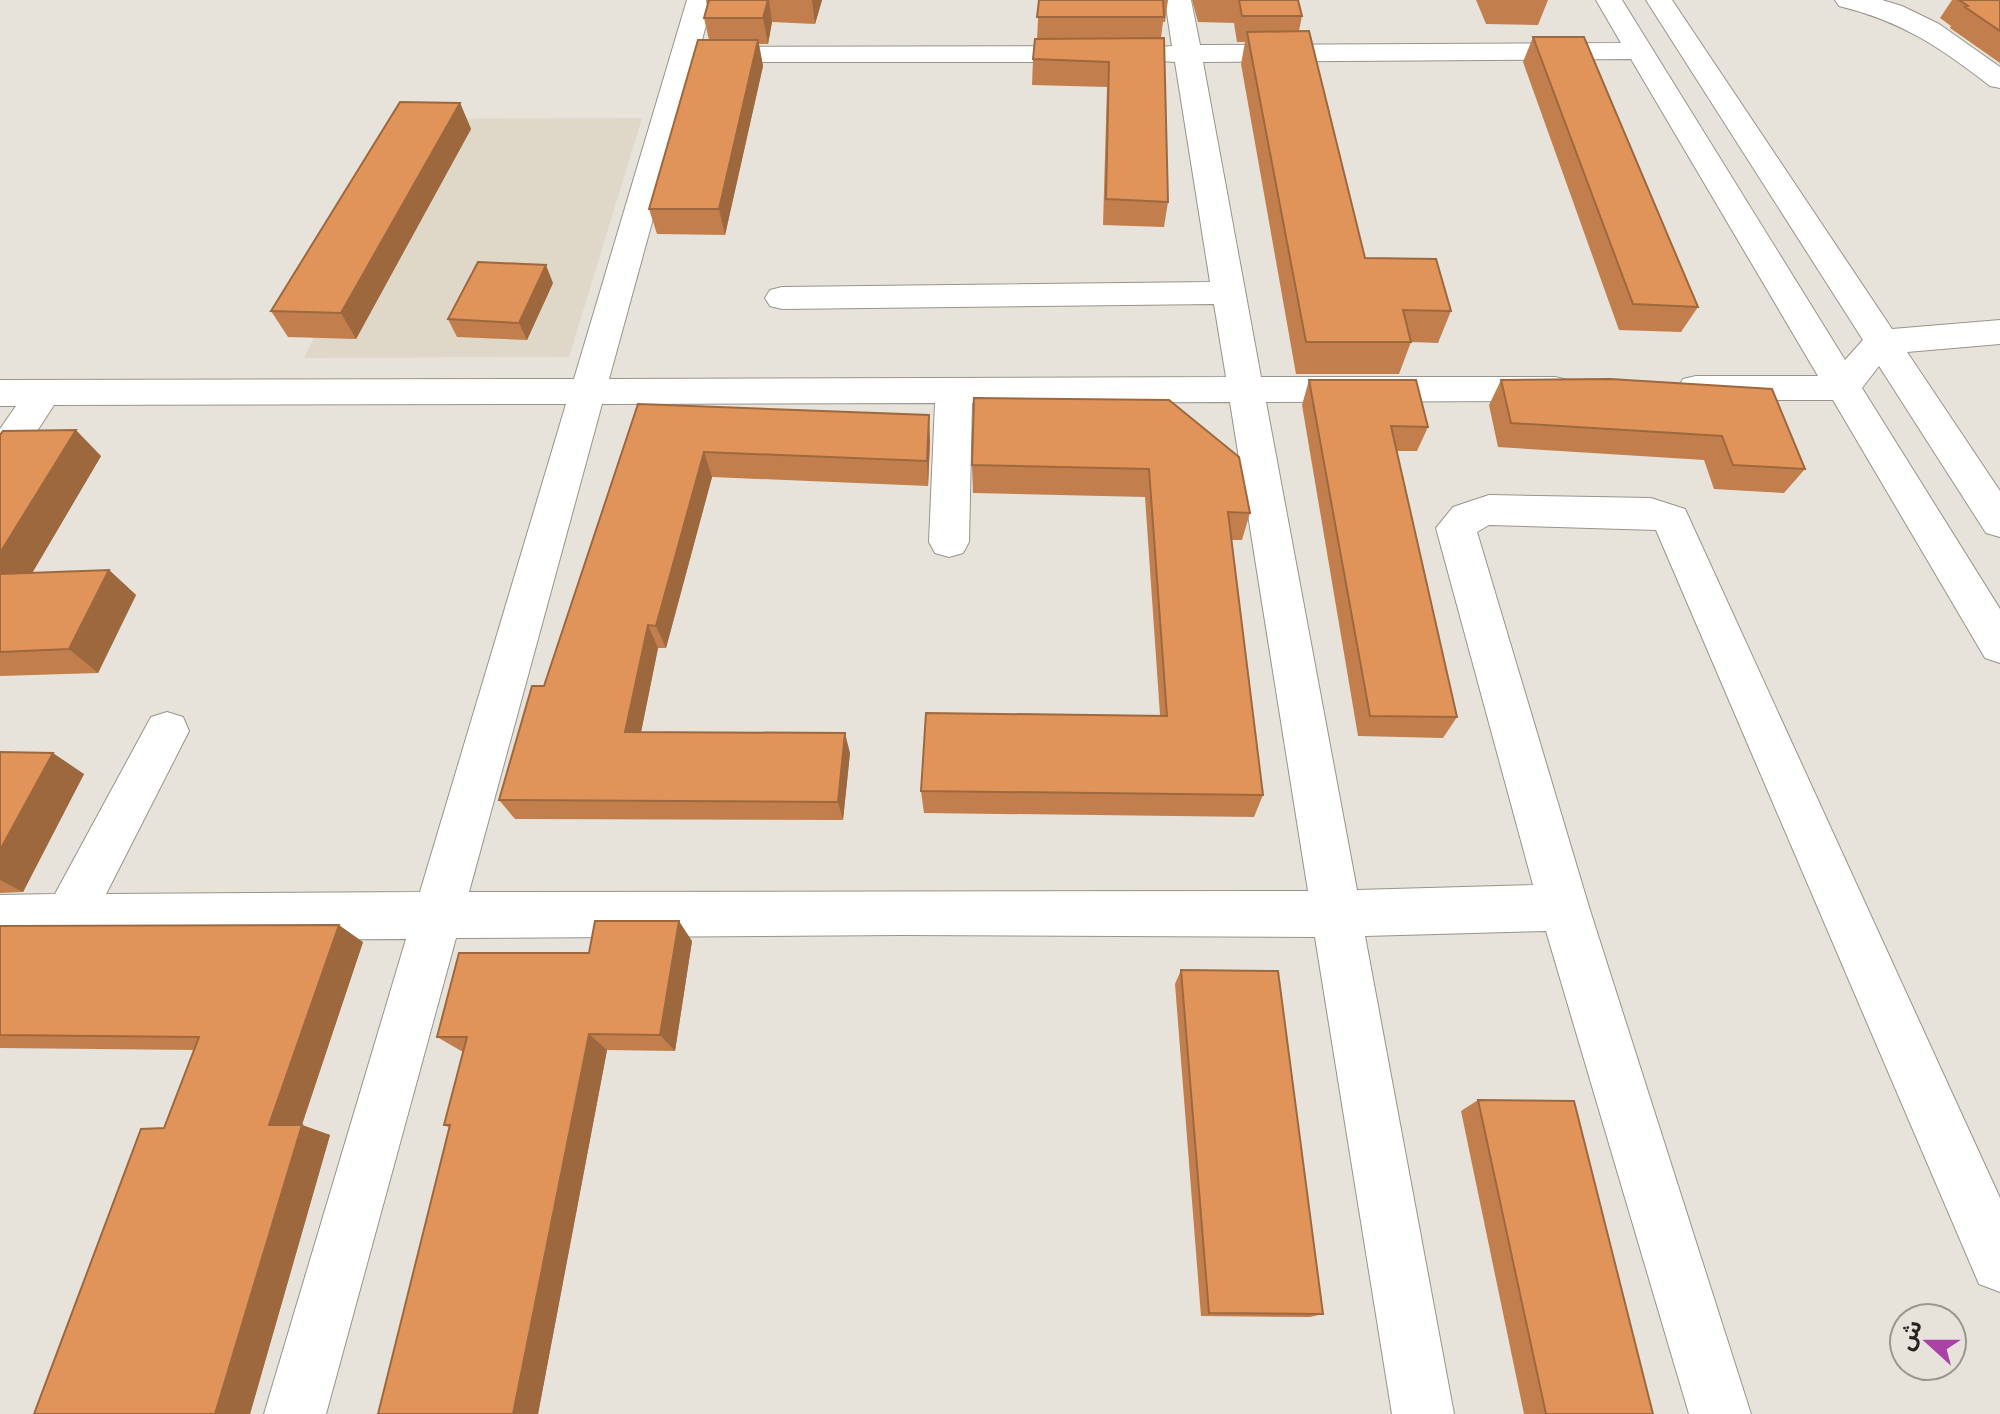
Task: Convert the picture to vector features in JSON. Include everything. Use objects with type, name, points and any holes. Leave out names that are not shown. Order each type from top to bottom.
[{"type":"street","points":[[295,1414],[435,916],[700,0]]},
{"type":"street","points":[[1178,0],[1423,1414]]},
{"type":"street","points":[[1609,0],[2000,646]]},
{"type":"street","points":[[1659,0],[2000,522]]},
{"type":"street","points":[[1848,0],[1874,4],[1910,17],[2000,80]]},
{"type":"street","points":[[684,55],[1640,51]]},
{"type":"street","points":[[782,298],[1230,293]]},
{"type":"street","points":[[1843,388],[1882,342],[2000,332]]},
{"type":"street","points":[[1655,388],[1843,388]]},
{"type":"street","points":[[0,393],[1592,389]]},
{"type":"street","points":[[949,542],[954,390]]},
{"type":"street","points":[[0,458],[44,393]]},
{"type":"street","points":[[1720,1414],[1564,907],[1456,528],[1467,517],[1489,510],[1651,513],[1671,520],[2000,1263]]},
{"type":"street","points":[[68,918],[167,731]]},
{"type":"street","points":[[0,918],[901,912],[1335,914],[1564,907]]},
{"type":"shaded area","points":[[642,118],[569,357],[304,358],[422,119]]},
{"type":"building","points":[[709,0],[768,0],[763,18],[704,18]]},
{"type":"building","points":[[1039,0],[1163,0],[1164,17],[1037,17]]},
{"type":"building","points":[[1239,0],[1298,0],[1302,16],[1242,16]]},
{"type":"building","points":[[1959,0],[2000,0],[2000,31],[1965,7],[1968,6]]},
{"type":"building","points":[[1309,31],[1365,258],[1436,259],[1451,311],[1403,310],[1411,342],[1306,342],[1247,32]]},
{"type":"building","points":[[1533,37],[1584,37],[1698,307],[1633,304]]},
{"type":"building","points":[[1164,38],[1168,202],[1106,199],[1109,62],[1033,59],[1035,39]]},
{"type":"building","points":[[698,40],[758,40],[719,209],[649,209]]},
{"type":"building","points":[[400,102],[460,103],[341,313],[271,311]]},
{"type":"building","points":[[478,262],[546,265],[519,323],[448,319]]},
{"type":"building","points":[[1610,379],[1772,389],[1805,469],[1733,465],[1722,436],[1511,423],[1501,380]]},
{"type":"building","points":[[1309,380],[1416,380],[1428,427],[1391,426],[1457,717],[1370,716]]},
{"type":"building","points":[[974,398],[1169,400],[1239,457],[1250,513],[1228,512],[1263,795],[921,791],[926,713],[1167,716],[1149,469],[972,465]]},
{"type":"building","points":[[638,404],[929,415],[927,461],[704,452],[656,626],[648,625],[625,732],[845,733],[838,802],[499,800],[532,686],[544,686]]},
{"type":"building","points":[[76,430],[0,553],[0,435],[3,431]]},
{"type":"building","points":[[109,570],[69,649],[0,652],[0,574]]},
{"type":"building","points":[[0,752],[53,753],[0,850]]},
{"type":"building","points":[[595,921],[679,921],[660,1035],[589,1034],[513,1414],[378,1414],[450,1125],[444,1125],[467,1037],[437,1037],[459,953],[589,953]]},
{"type":"building","points":[[339,925],[269,1125],[302,1125],[215,1414],[34,1414],[141,1129],[164,1128],[199,1037],[0,1035],[0,926]]},
{"type":"building","points":[[1181,970],[1278,971],[1323,1314],[1209,1313]]},
{"type":"building","points":[[1478,1100],[1574,1101],[1653,1414],[1546,1414]]}]
